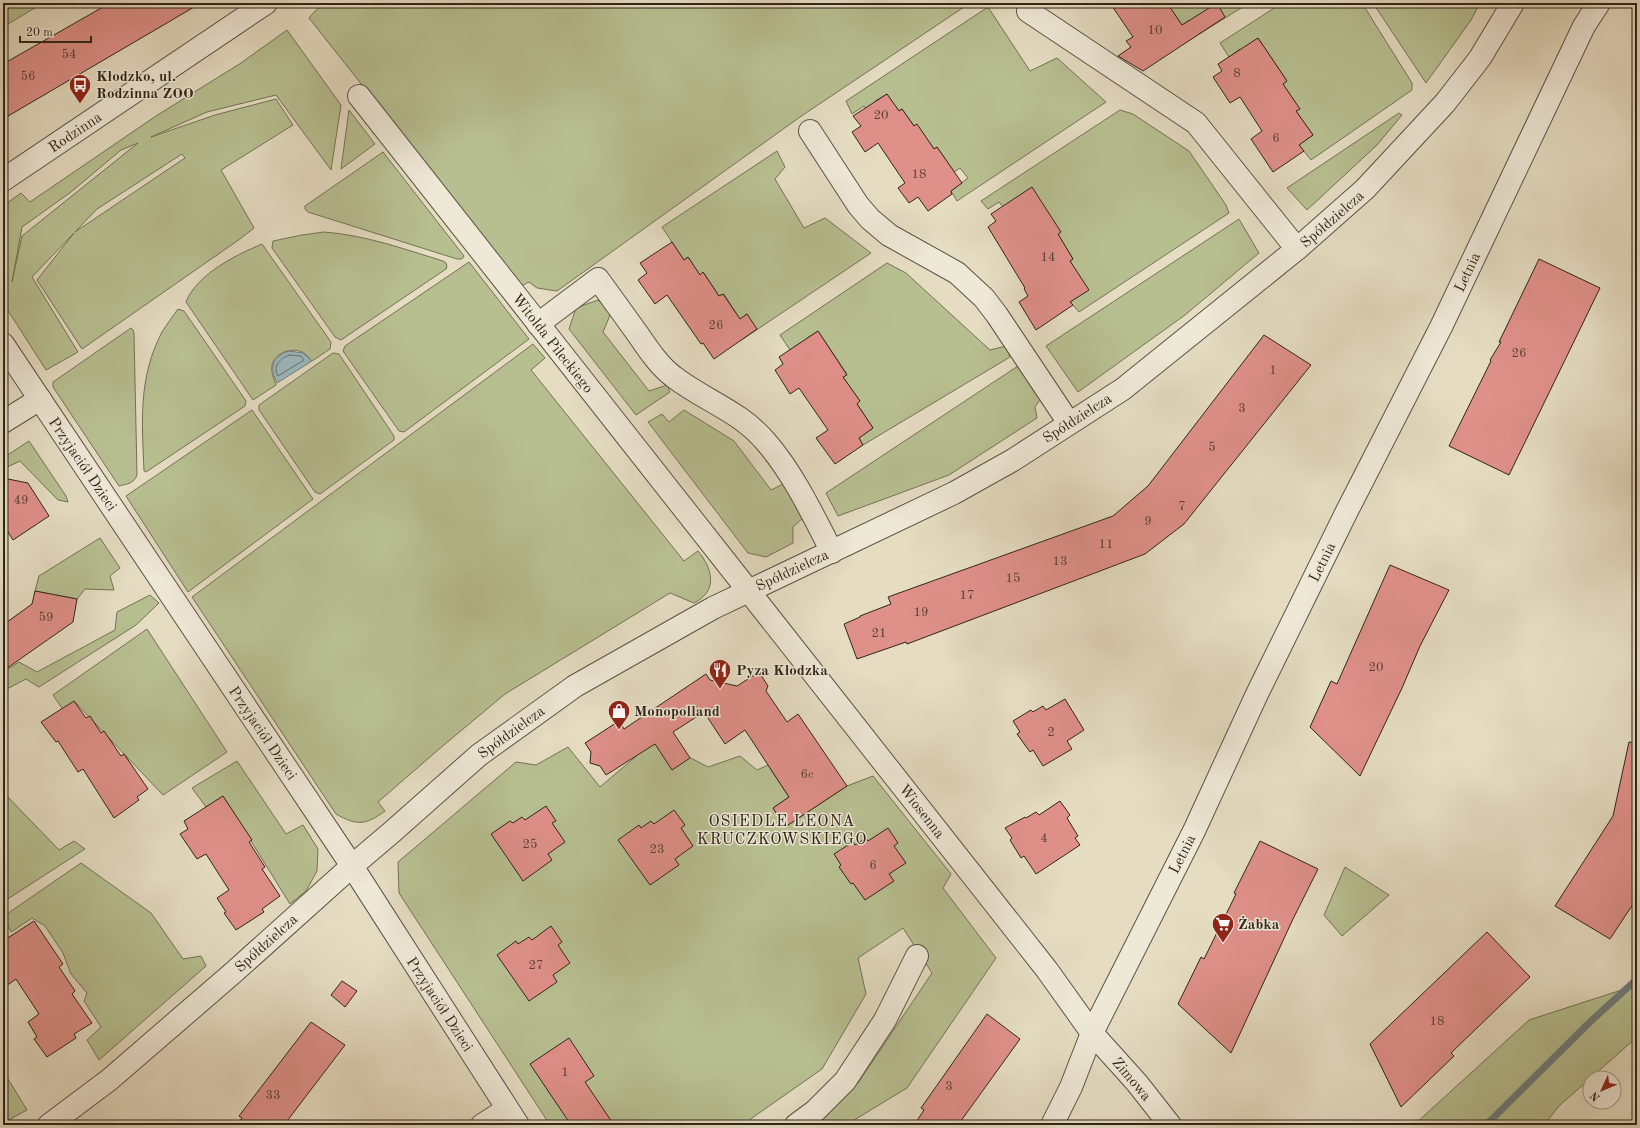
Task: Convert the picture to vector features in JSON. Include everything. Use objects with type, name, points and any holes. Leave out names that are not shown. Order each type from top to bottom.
[{"type":"street","name":"Rodzinna","points":[[3,180],[266,3]]},
{"type":"street","name":"Spółdzielcza","points":[[49,1125],[115,1075],[234,972],[479,755],[576,686],[748,590],[832,552],[954,493],[1013,460],[1123,389],[1297,249],[1366,189],[1444,103],[1480,58],[1513,3]]},
{"type":"street","name":"Letnia","points":[[1052,1125],[1071,1087],[1092,1033],[1194,831],[1257,694],[1343,518],[1441,327],[1584,26],[1600,3]]},
{"type":"street","points":[[1028,11],[1196,123],[1297,249]]},
{"type":"street","name":"Witolda Pileckiego","points":[[359,96],[748,590]]},
{"type":"street","points":[[810,131],[858,205],[870,219],[889,235],[957,273],[984,298],[1069,423]]},
{"type":"street","points":[[538,324],[598,279],[658,362],[689,388],[736,414],[753,428],[766,442],[781,462],[832,552]]},
{"type":"street","name":"Przyjaciół Dzieci","points":[[3,344],[352,866],[512,1117]]},
{"type":"street","points":[[3,422],[40,400]]},
{"type":"street","name":"Wiosenna","points":[[748,590],[1047,970],[1092,1033]]},
{"type":"street","points":[[796,1125],[815,1111],[845,1081],[885,1020],[917,956]]},
{"type":"street","name":"Zimowa","points":[[1092,1033],[1137,1083],[1170,1125]]},
{"type":"street","points":[[482,1125],[512,1117]]},
{"type":"green space","points":[[3,3],[43,3],[3,27]]},
{"type":"green space","points":[[326,3],[970,3],[800,117],[557,291],[537,288],[529,282],[521,286],[309,18],[315,11]]},
{"type":"green space","points":[[1167,3],[1249,3],[1180,46],[1178,43],[1196,31],[1189,20],[1182,25]]},
{"type":"green space","points":[[1282,3],[1362,3],[1412,83],[1412,90],[1311,160],[1299,145],[1313,135],[1296,111],[1299,109],[1283,84],[1287,81],[1258,38],[1246,46],[1243,54],[1240,49],[1229,57],[1220,43]]},
{"type":"green space","points":[[1373,3],[1480,3],[1471,20],[1426,83]]},
{"type":"green space","points":[[988,7],[1030,71],[1057,58],[1106,102],[957,201],[951,191],[968,178],[960,168],[954,172],[937,147],[934,149],[917,125],[914,126],[902,109],[899,111],[887,94],[875,101],[878,105],[868,111],[864,106],[852,114],[846,101]]},
{"type":"green space","points":[[287,30],[341,105],[331,170],[276,95],[207,112],[151,137],[215,115],[276,99],[293,125],[221,170],[254,228],[82,349],[37,280],[74,233],[32,277],[78,352],[46,370],[7,309],[8,303],[3,297],[3,206],[21,193],[30,202],[156,116],[241,63]],"holes":[[[138,143],[22,236],[12,282],[22,227],[71,192],[121,150]],[[182,154],[185,158],[75,232],[97,209]]]},
{"type":"green space","points":[[349,110],[375,144],[341,169]]},
{"type":"green space","points":[[1120,110],[1133,114],[1189,151],[1226,205],[1229,213],[1079,312],[1070,302],[1088,290],[1070,261],[1073,259],[1058,234],[1003,207],[999,202],[988,209],[981,201]]},
{"type":"green space","points":[[1399,113],[1402,115],[1377,145],[1307,210],[1287,188]]},
{"type":"green space","points":[[777,151],[785,167],[775,179],[804,228],[825,218],[871,253],[740,341],[747,314],[740,319],[724,294],[719,296],[704,273],[700,275],[688,257],[684,260],[662,227]]},
{"type":"green space","points":[[383,152],[464,256],[462,259],[457,259],[308,212],[305,209],[305,206]]},
{"type":"green space","points":[[1239,219],[1259,253],[1185,315],[1078,392],[1046,346]]},
{"type":"green space","points":[[324,232],[354,236],[384,243],[443,261],[447,266],[446,269],[341,340],[335,337],[272,248],[273,241]]},
{"type":"green space","points":[[262,244],[331,342],[330,349],[312,361],[302,352],[293,350],[279,355],[273,361],[272,366],[272,374],[276,385],[253,400],[186,302],[191,292],[208,274],[229,260]]},
{"type":"green space","points":[[469,262],[529,339],[404,432],[399,431],[343,351],[345,346]]},
{"type":"green space","points":[[887,263],[906,273],[990,350],[1006,346],[1010,357],[863,445],[859,438],[873,428],[857,404],[860,401],[843,377],[847,374],[818,331],[807,338],[804,348],[800,343],[790,350],[780,335]]},
{"type":"green space","points":[[598,300],[611,313],[603,332],[649,391],[667,385],[670,392],[636,415],[569,329],[576,308]]},
{"type":"green space","points":[[178,309],[184,311],[246,401],[245,406],[146,472],[144,471],[142,417],[145,383],[154,349],[162,332]]},
{"type":"green space","points":[[131,328],[134,334],[137,475],[132,482],[119,486],[53,387],[53,382]]},
{"type":"green space","points":[[533,344],[545,358],[531,370],[684,561],[698,551],[710,572],[710,586],[702,598],[694,603],[670,593],[505,694],[378,802],[385,811],[367,821],[350,821],[336,814],[192,597]]},
{"type":"green space","points":[[333,353],[339,354],[394,436],[394,440],[320,494],[315,492],[259,410],[259,405]]},
{"type":"green space","points":[[1018,366],[1041,398],[1035,407],[1037,418],[949,475],[838,516],[826,493]]},
{"type":"green space","points":[[252,410],[313,499],[188,592],[126,496]]},
{"type":"green space","points":[[684,410],[734,441],[771,490],[785,483],[803,518],[793,527],[793,543],[766,557],[748,553],[648,422],[662,414],[669,422]]},
{"type":"green space","points":[[29,441],[66,496],[68,502],[58,500],[20,461],[3,469],[3,458]]},
{"type":"green space","points":[[100,538],[120,568],[110,576],[114,590],[85,589],[77,599],[35,591],[39,576]]},
{"type":"green space","points":[[150,595],[159,603],[136,625],[39,687],[26,679],[3,691],[3,672],[19,662],[37,672],[115,630],[117,612]]},
{"type":"green space","points":[[147,629],[227,752],[163,795],[74,701],[64,711],[53,695]]},
{"type":"green space","points":[[651,737],[708,767],[740,756],[757,770],[768,765],[789,797],[773,808],[785,827],[847,786],[873,776],[951,874],[943,888],[996,958],[907,1088],[846,1125],[818,1125],[818,1122],[858,1083],[932,973],[903,928],[858,958],[866,994],[822,1069],[742,1125],[550,1125],[399,893],[398,862],[516,762],[536,765],[568,747],[600,787],[640,753]]},
{"type":"green space","points":[[237,761],[286,834],[303,825],[318,849],[317,871],[306,891],[290,904],[223,796],[206,807],[192,788]]},
{"type":"green space","points":[[3,792],[59,850],[74,841],[85,849],[3,902]]},
{"type":"green space","points":[[81,863],[151,913],[183,959],[201,956],[206,966],[99,1060],[87,1040],[101,1027],[84,1001],[87,993],[71,974],[63,953],[45,926],[32,918],[11,932],[4,916]]},
{"type":"green space","points":[[1345,867],[1389,895],[1342,936],[1324,915]]},
{"type":"green space","points":[[1637,985],[1637,1037],[1600,1070],[1582,1070],[1582,1086],[1559,1106],[1544,1125],[1414,1125],[1529,1020]]},
{"type":"green space","points":[[8,1079],[27,1110],[3,1123],[3,1083]]},
{"type":"water","points":[[289,351],[303,353],[312,361],[277,383],[273,372],[274,363],[279,356]]},
{"type":"building","points":[[110,3],[201,3],[3,119],[3,64]]},
{"type":"building","points":[[1110,3],[1167,3],[1182,25],[1217,3],[1225,17],[1143,71],[1118,56],[1131,47],[1126,41],[1133,37]]},
{"type":"building","points":[[1258,38],[1287,81],[1283,84],[1300,109],[1296,111],[1313,135],[1299,145],[1304,151],[1273,172],[1251,139],[1262,131],[1240,97],[1230,103],[1213,77],[1222,71],[1218,64]]},
{"type":"building","points":[[887,94],[899,111],[902,109],[914,126],[917,124],[934,149],[937,147],[962,183],[951,191],[952,194],[928,211],[918,197],[909,203],[898,188],[905,183],[878,143],[865,152],[852,132],[861,126],[853,116]]},
{"type":"building","points":[[1032,187],[1061,232],[1058,234],[1073,259],[1070,261],[1089,290],[1070,302],[1073,305],[1036,330],[1019,302],[1028,296],[1024,289],[1025,288],[988,227],[996,221],[991,214]]},
{"type":"building","points":[[672,242],[684,260],[688,257],[700,275],[703,272],[719,296],[723,294],[740,319],[747,314],[757,329],[714,359],[703,343],[701,344],[667,295],[655,304],[638,280],[647,273],[640,263]]},
{"type":"building","points":[[1539,259],[1600,288],[1509,475],[1449,446],[1491,361],[1490,360],[1501,342],[1499,342]]},
{"type":"building","points":[[818,331],[847,375],[843,377],[860,401],[857,404],[873,428],[859,438],[863,445],[835,464],[816,438],[828,430],[799,388],[790,394],[775,370],[783,364],[779,357]]},
{"type":"building","points":[[1264,335],[1311,365],[1184,524],[1145,554],[907,644],[906,642],[857,659],[844,624],[891,604],[888,597],[1113,516],[1148,486]]},
{"type":"building","points":[[3,478],[28,483],[49,516],[13,540],[3,524]]},
{"type":"building","points":[[1390,565],[1449,590],[1420,646],[1402,688],[1360,776],[1310,727],[1331,681],[1337,684]]},
{"type":"building","points":[[35,591],[77,599],[73,622],[3,671],[3,625],[32,604]]},
{"type":"building","points":[[759,672],[768,686],[766,691],[787,722],[798,714],[847,786],[785,827],[773,808],[789,797],[745,730],[725,744],[704,712],[673,732],[690,758],[672,770],[655,744],[606,775],[600,766],[590,763],[591,752],[585,743],[619,721],[624,729],[706,674],[710,680],[737,686]]},
{"type":"building","points":[[1065,699],[1084,730],[1067,741],[1072,749],[1043,766],[1033,750],[1030,752],[1017,734],[1020,732],[1013,721],[1031,710],[1033,712],[1043,706],[1046,710]]},
{"type":"building","points":[[74,701],[86,718],[90,716],[101,733],[104,731],[121,756],[124,754],[148,789],[137,797],[139,800],[114,818],[83,769],[78,772],[58,741],[56,742],[41,722]]},
{"type":"building","points":[[1629,742],[1637,743],[1637,898],[1610,939],[1555,906],[1613,816]]},
{"type":"building","points":[[223,796],[252,840],[249,842],[265,867],[262,869],[280,896],[262,909],[264,912],[236,930],[224,913],[226,912],[217,898],[229,890],[206,854],[197,859],[180,834],[188,829],[184,821]]},
{"type":"building","points":[[1060,801],[1070,815],[1067,818],[1078,836],[1075,838],[1080,845],[1036,874],[1024,856],[1021,858],[1010,840],[1012,838],[1005,828],[1036,812],[1039,815]]},
{"type":"building","points":[[546,806],[556,821],[552,823],[565,842],[548,854],[552,860],[523,881],[491,834],[510,821],[513,823],[522,817],[525,820]]},
{"type":"building","points":[[674,810],[685,825],[681,828],[693,846],[675,859],[679,865],[650,885],[618,840],[639,825],[641,828],[651,821],[654,824]]},
{"type":"building","points":[[888,828],[898,843],[894,846],[906,863],[889,874],[894,881],[865,900],[839,867],[841,865],[834,854],[853,842],[855,845],[866,838],[868,841]]},
{"type":"building","points":[[1260,841],[1318,869],[1293,919],[1231,1053],[1178,1004],[1201,957],[1204,959]]},
{"type":"building","points":[[34,921],[63,964],[59,967],[75,991],[72,994],[92,1023],[74,1034],[76,1038],[47,1057],[34,1039],[37,1037],[28,1022],[39,1014],[16,979],[3,988],[3,941]]},
{"type":"building","points":[[551,926],[562,942],[558,945],[570,963],[553,975],[557,982],[529,1001],[497,955],[516,941],[518,944],[529,937],[532,940]]},
{"type":"building","points":[[1487,932],[1530,977],[1451,1053],[1454,1056],[1401,1107],[1370,1044]]},
{"type":"building","points":[[342,981],[357,991],[345,1007],[331,995]]},
{"type":"building","points":[[987,1014],[1020,1039],[958,1125],[914,1125],[924,1110],[921,1108]]},
{"type":"building","points":[[311,1022],[345,1045],[284,1125],[237,1125],[242,1118],[239,1116]]},
{"type":"building","points":[[569,1038],[594,1076],[585,1082],[614,1125],[571,1125],[530,1064]]},
{"type":"waterway","points":[[1486,1125],[1591,1021],[1637,979]]},
{"type":"place","name":"Kłodzko, ul. Rodzinna ZOO","points":[[80,104]]},
{"type":"place","name":"Pyza Kłodzka","points":[[720,690]]},
{"type":"place","name":"Monopolland","points":[[619,730]]},
{"type":"place","name":"Żabka","points":[[1223,944]]},
{"type":"district","name":"OSIEDLE LEONA KRUCZKOWSKIEGO","points":[[782,829]]}]
